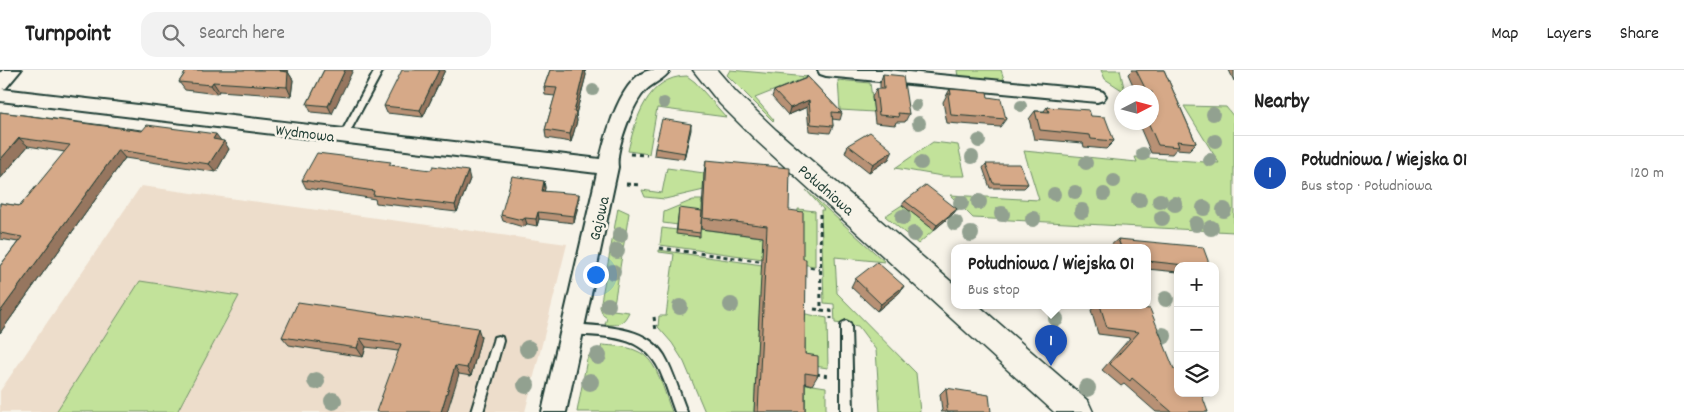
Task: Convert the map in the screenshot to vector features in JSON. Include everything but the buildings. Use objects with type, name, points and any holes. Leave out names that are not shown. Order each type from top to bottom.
[{"type":"street","name":"Południowa","points":[[704,70],[728,98],[767,136],[951,300]]},
{"type":"street","points":[[826,70],[1097,96]]},
{"type":"street","name":"Gajowa","points":[[554,412],[572,329],[614,175],[614,137],[631,94],[640,83],[654,72]]},
{"type":"street","name":"Wydmowa","points":[[3,82],[343,137],[614,175]]},
{"type":"street","name":"Południowa","points":[[962,309],[1077,412]]},
{"type":"lane","points":[[343,137],[379,70]]},
{"type":"lane","points":[[846,326],[847,412]]},
{"type":"lane","points":[[572,329],[628,336],[648,344],[660,360],[681,412]]},
{"type":"lane","points":[[477,412],[498,341]]},
{"type":"path","points":[[624,153],[647,155]]},
{"type":"path","points":[[614,175],[642,185]]},
{"type":"path","points":[[820,211],[821,310]]},
{"type":"path","points":[[660,248],[773,262]]},
{"type":"path","points":[[792,265],[820,269]]},
{"type":"path","points":[[814,309],[831,311],[831,320]]},
{"type":"path","points":[[831,367],[832,385]]},
{"type":"path","points":[[813,374],[831,376]]},
{"type":"shaded area","points":[[141,186],[567,244],[525,412],[0,412],[0,391]]},
{"type":"green space","points":[[730,70],[808,77],[755,98],[773,121],[727,75]]},
{"type":"green space","points":[[957,70],[1001,70],[1005,82],[958,77]]},
{"type":"green space","points":[[1101,70],[1120,70],[1123,85],[1114,85],[1105,79]]},
{"type":"green space","points":[[687,76],[695,82],[726,117],[657,108],[649,154],[628,151],[639,114],[645,102],[662,84],[673,78]]},
{"type":"green space","points":[[838,80],[870,83],[874,112],[840,110]]},
{"type":"green space","points":[[1184,106],[1226,107],[1234,117],[1234,232],[973,218],[950,195],[1039,200],[1024,151],[1137,162],[1135,157],[1219,163]]},
{"type":"green space","points":[[933,142],[958,145],[965,176],[942,176],[895,168]]},
{"type":"green space","points":[[667,168],[704,173],[704,190],[665,199],[645,197],[642,190],[662,193]]},
{"type":"green space","points":[[806,190],[885,262],[835,257],[837,293],[916,373],[920,412],[880,412],[876,350],[858,326],[835,323],[834,304],[824,303],[821,210],[824,210]]},
{"type":"green space","points":[[693,200],[702,200],[701,203],[706,205],[702,212],[700,229],[798,242],[798,209],[815,211],[815,266],[660,245],[662,228],[677,230],[678,225],[663,223],[664,212]]},
{"type":"green space","points":[[902,205],[934,230],[918,244],[885,216]]},
{"type":"green space","points":[[618,208],[629,213],[613,310],[629,312],[620,323],[609,325],[605,324],[607,318],[603,315],[600,307]]},
{"type":"green space","points":[[659,250],[762,265],[754,412],[705,412],[684,362],[672,343],[658,327],[659,316],[666,316],[674,254],[659,252]]},
{"type":"green space","points":[[140,281],[239,296],[177,412],[56,412]]},
{"type":"green space","points":[[801,313],[827,318],[828,368],[800,364]]},
{"type":"green space","points":[[602,345],[629,348],[644,355],[650,361],[659,377],[672,412],[577,412],[587,359],[590,354],[600,351]]},
{"type":"green space","points":[[800,383],[826,387],[826,412],[799,412]]},
{"type":"place","name":"Południowa / Wiejska 01","points":[[1051,366]]}]
